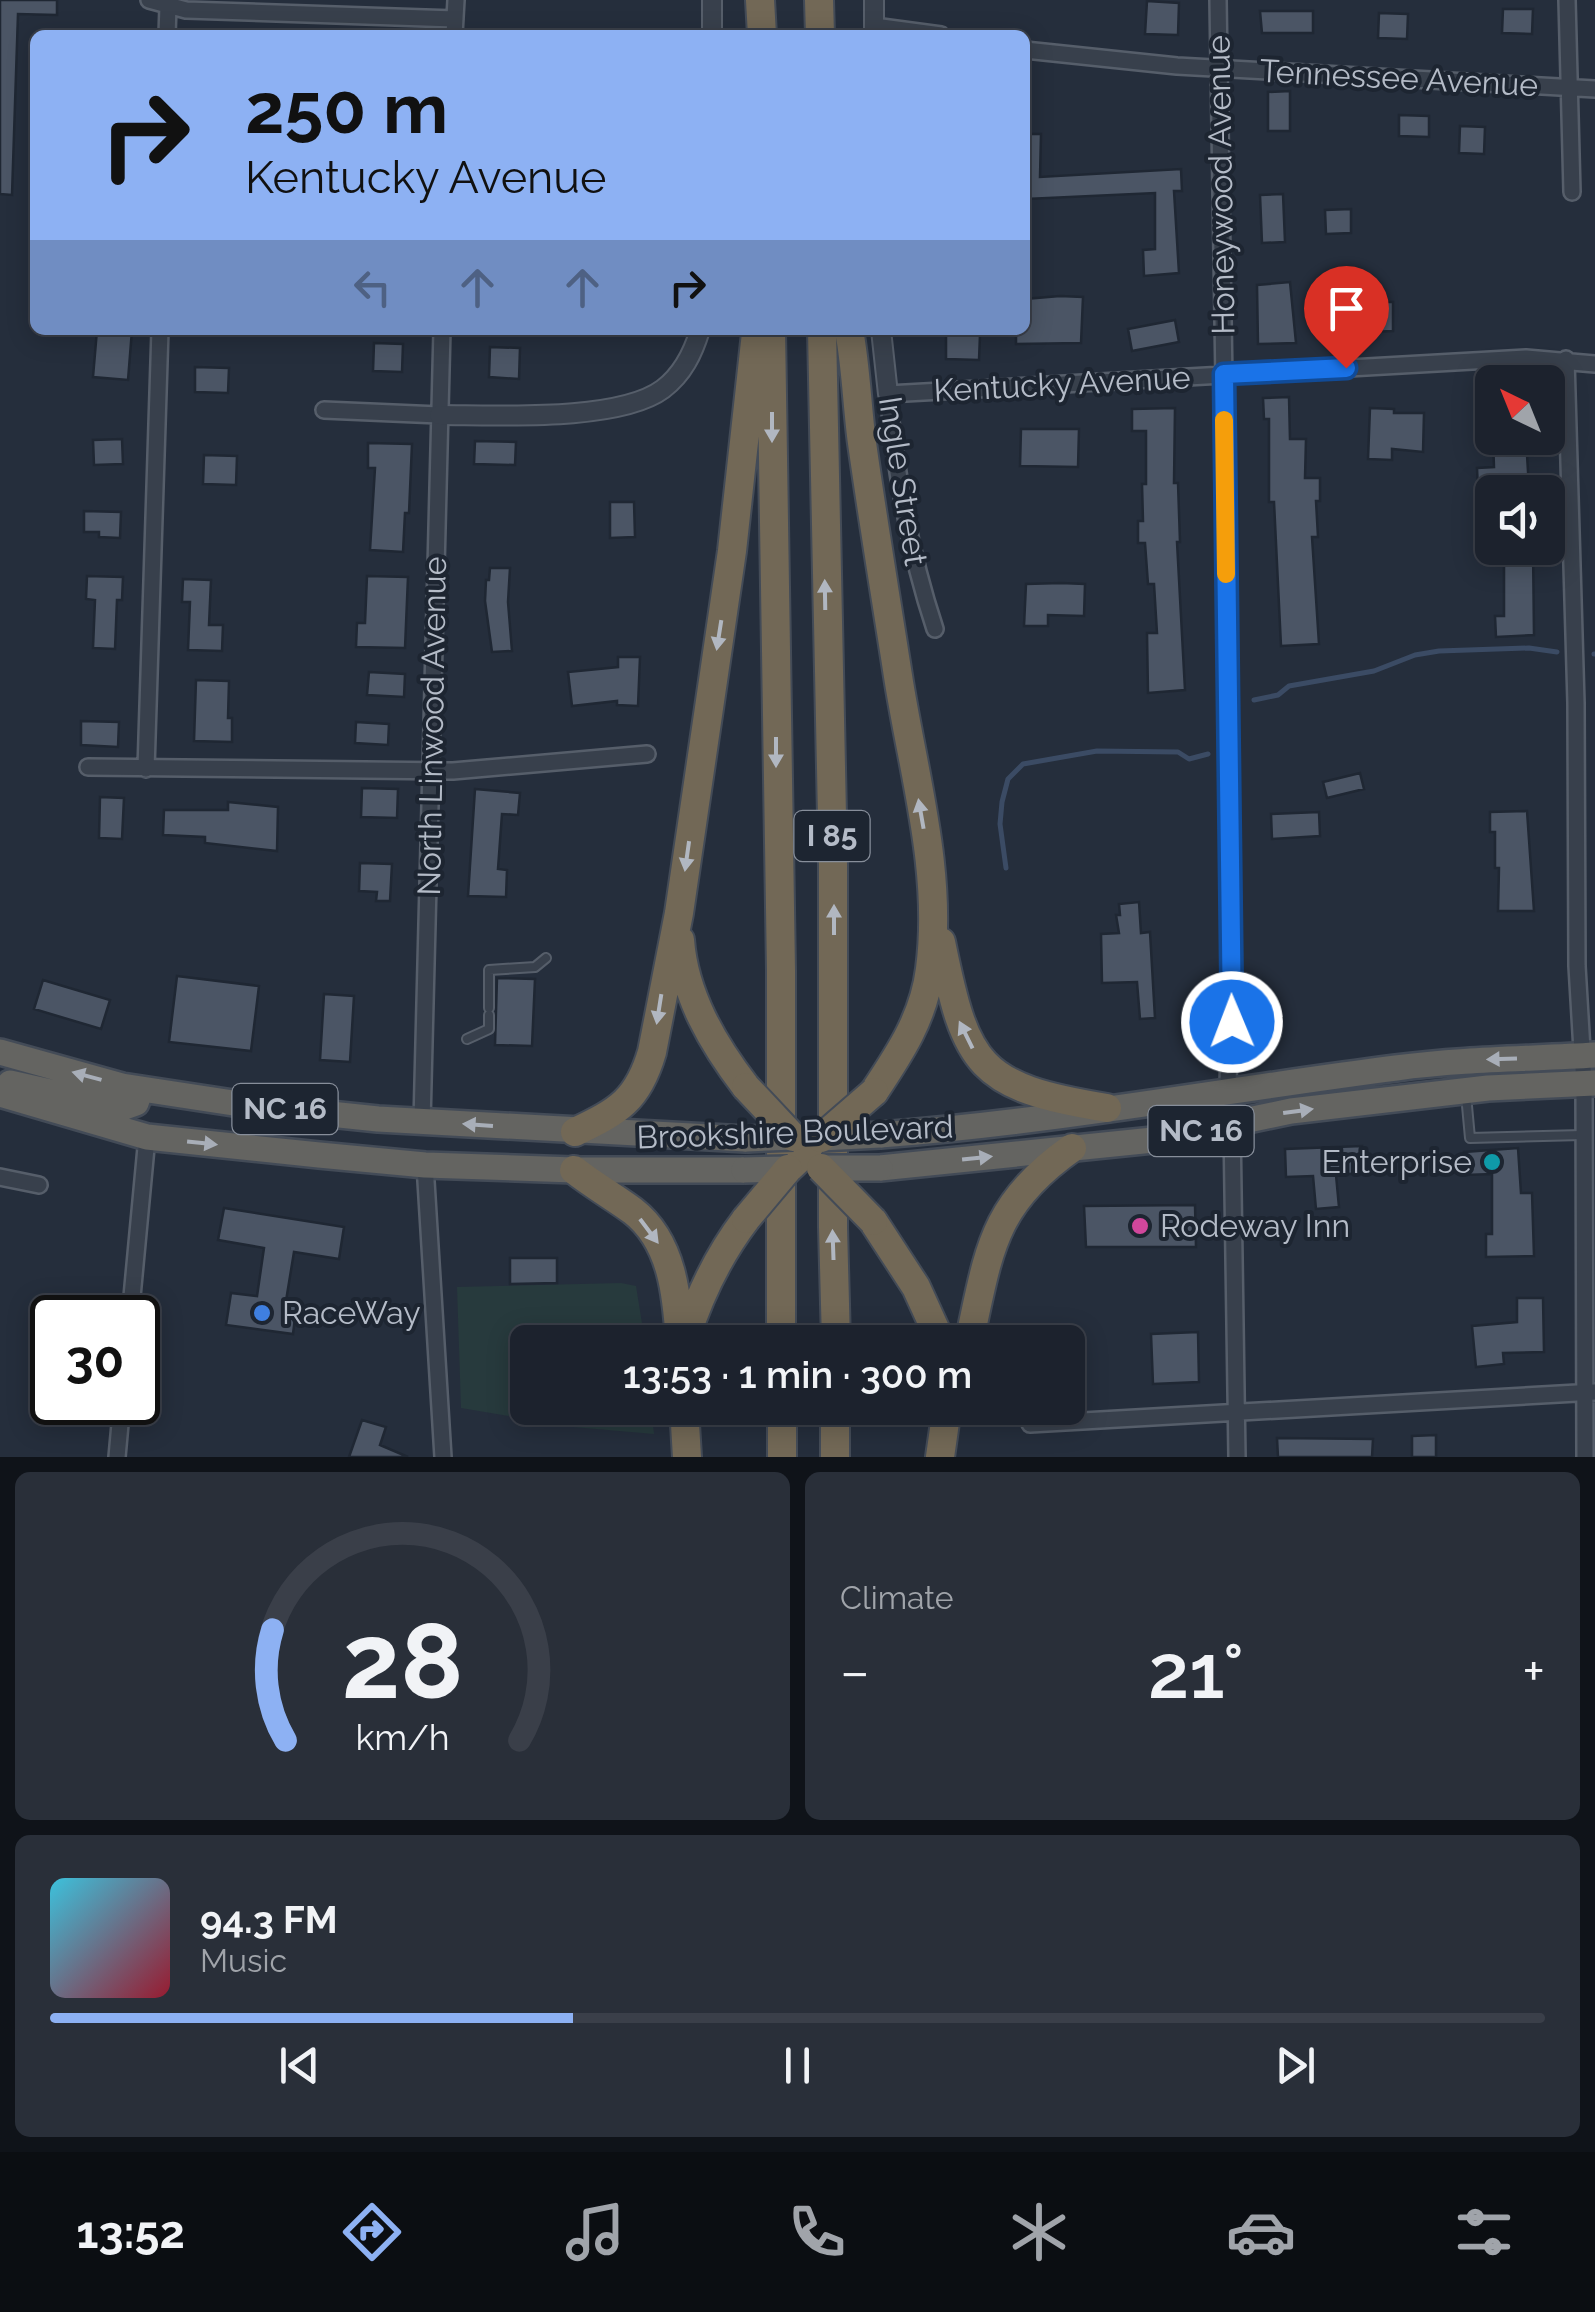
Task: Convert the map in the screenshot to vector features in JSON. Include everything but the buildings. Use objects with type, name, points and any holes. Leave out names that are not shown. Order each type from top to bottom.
[{"type":"highway","points":[[760,0],[762,30]]},
{"type":"highway","points":[[819,0],[820,30]]},
{"type":"highway","points":[[576,1132],[628,1101],[646,1074],[679,914],[732,551],[755,335]]},
{"type":"highway","name":"I 85","points":[[771,335],[781,1325]]},
{"type":"highway","name":"I 85","points":[[822,335],[833,864],[835,1325]]},
{"type":"highway","points":[[689,1325],[720,1253],[746,1219],[806,1153],[878,1086],[903,1049],[920,1012],[930,973],[932,875],[862,441],[850,335]]},
{"type":"highway","points":[[934,911],[954,1007],[962,1031],[980,1060],[1020,1088],[1055,1100],[1107,1108]]},
{"type":"highway","points":[[679,914],[682,960],[692,994],[717,1048],[746,1087],[873,1222],[916,1286],[933,1325]]},
{"type":"highway","name":"Brookshire Boulevard","points":[[0,1052],[141,1089],[253,1106],[422,1122],[746,1140],[880,1168],[1153,1140],[1291,1111],[1466,1090],[1589,1084]]},
{"type":"highway","name":"Brookshire Boulevard","points":[[0,1094],[147,1138],[425,1165],[744,1170],[880,1136],[985,1127],[1228,1089],[1421,1065],[1589,1055]]},
{"type":"highway","points":[[0,1081],[122,1108],[136,1103],[141,1089]]},
{"type":"highway","points":[[973,1325],[999,1224],[1028,1184],[1072,1148]]},
{"type":"highway","points":[[574,1170],[633,1212],[656,1239],[671,1271],[679,1325]]},
{"type":"highway","points":[[685,1425],[687,1457]]},
{"type":"highway","points":[[782,1425],[782,1457]]},
{"type":"highway","points":[[835,1457],[836,1425]]},
{"type":"highway","points":[[940,1457],[945,1425]]},
{"type":"street","points":[[149,0],[186,10],[454,27],[456,0]]},
{"type":"street","points":[[712,0],[712,30]]},
{"type":"street","points":[[874,0],[874,30]]},
{"type":"street","name":"Honeywood Avenue","points":[[1218,0],[1232,891],[1228,1089]]},
{"type":"street","points":[[1568,0],[1572,192]]},
{"type":"street","points":[[168,6],[168,30]]},
{"type":"street","name":"Tennessee Avenue","points":[[1030,51],[1219,68],[1595,89]]},
{"type":"street","points":[[146,769],[160,335]]},
{"type":"street","name":"North Linwood Avenue","points":[[422,1122],[442,335]]},
{"type":"street","points":[[324,410],[439,415],[564,413],[634,404],[663,390],[678,376],[698,335]]},
{"type":"street","name":"Ingle Street","points":[[882,335],[896,477],[907,532],[935,629]]},
{"type":"street","name":"Kentucky Avenue","points":[[888,394],[1526,358],[1595,364]]},
{"type":"street","points":[[1566,359],[1576,703],[1577,966],[1589,1055],[1584,1135],[1589,1393],[1585,1457]]},
{"type":"street","points":[[88,767],[430,771],[647,754]]},
{"type":"street","points":[[1577,966],[1595,964]]},
{"type":"street","points":[[1232,1125],[1237,1457]]},
{"type":"street","points":[[132,1295],[147,1138]]},
{"type":"street","points":[[425,1165],[442,1457]]},
{"type":"street","points":[[0,1178],[40,1186]]},
{"type":"street","points":[[1085,1421],[1589,1393]]},
{"type":"street","points":[[116,1457],[119,1425]]},
{"type":"lane","points":[[467,1040],[489,1029],[488,970],[535,967],[546,958]]},
{"type":"lane","points":[[1466,1090],[1470,1138],[1584,1135]]},
{"type":"shaded area","points":[[621,1283],[636,1286],[642,1325],[510,1325],[510,1416],[461,1408],[457,1287]]},
{"type":"shaded area","points":[[561,1425],[653,1425],[654,1434]]},
{"type":"waterway","points":[[1254,700],[1278,695],[1289,686],[1374,671],[1415,655],[1439,651],[1529,648],[1557,652]]},
{"type":"waterway","points":[[1006,868],[1000,824],[1002,802],[1008,779],[1023,764],[1097,751],[1178,752],[1189,759],[1208,754]]},
{"type":"slow traffic","points":[[1224,420],[1226,574]]},
{"type":"place","name":"Enterprise","points":[[1492,1162]]},
{"type":"place","name":"Rodeway Inn","points":[[1140,1226]]},
{"type":"place","name":"RaceWay","points":[[262,1313]]},
{"type":"route","points":[[1232,1022],[1224,374],[1346,368]]}]
